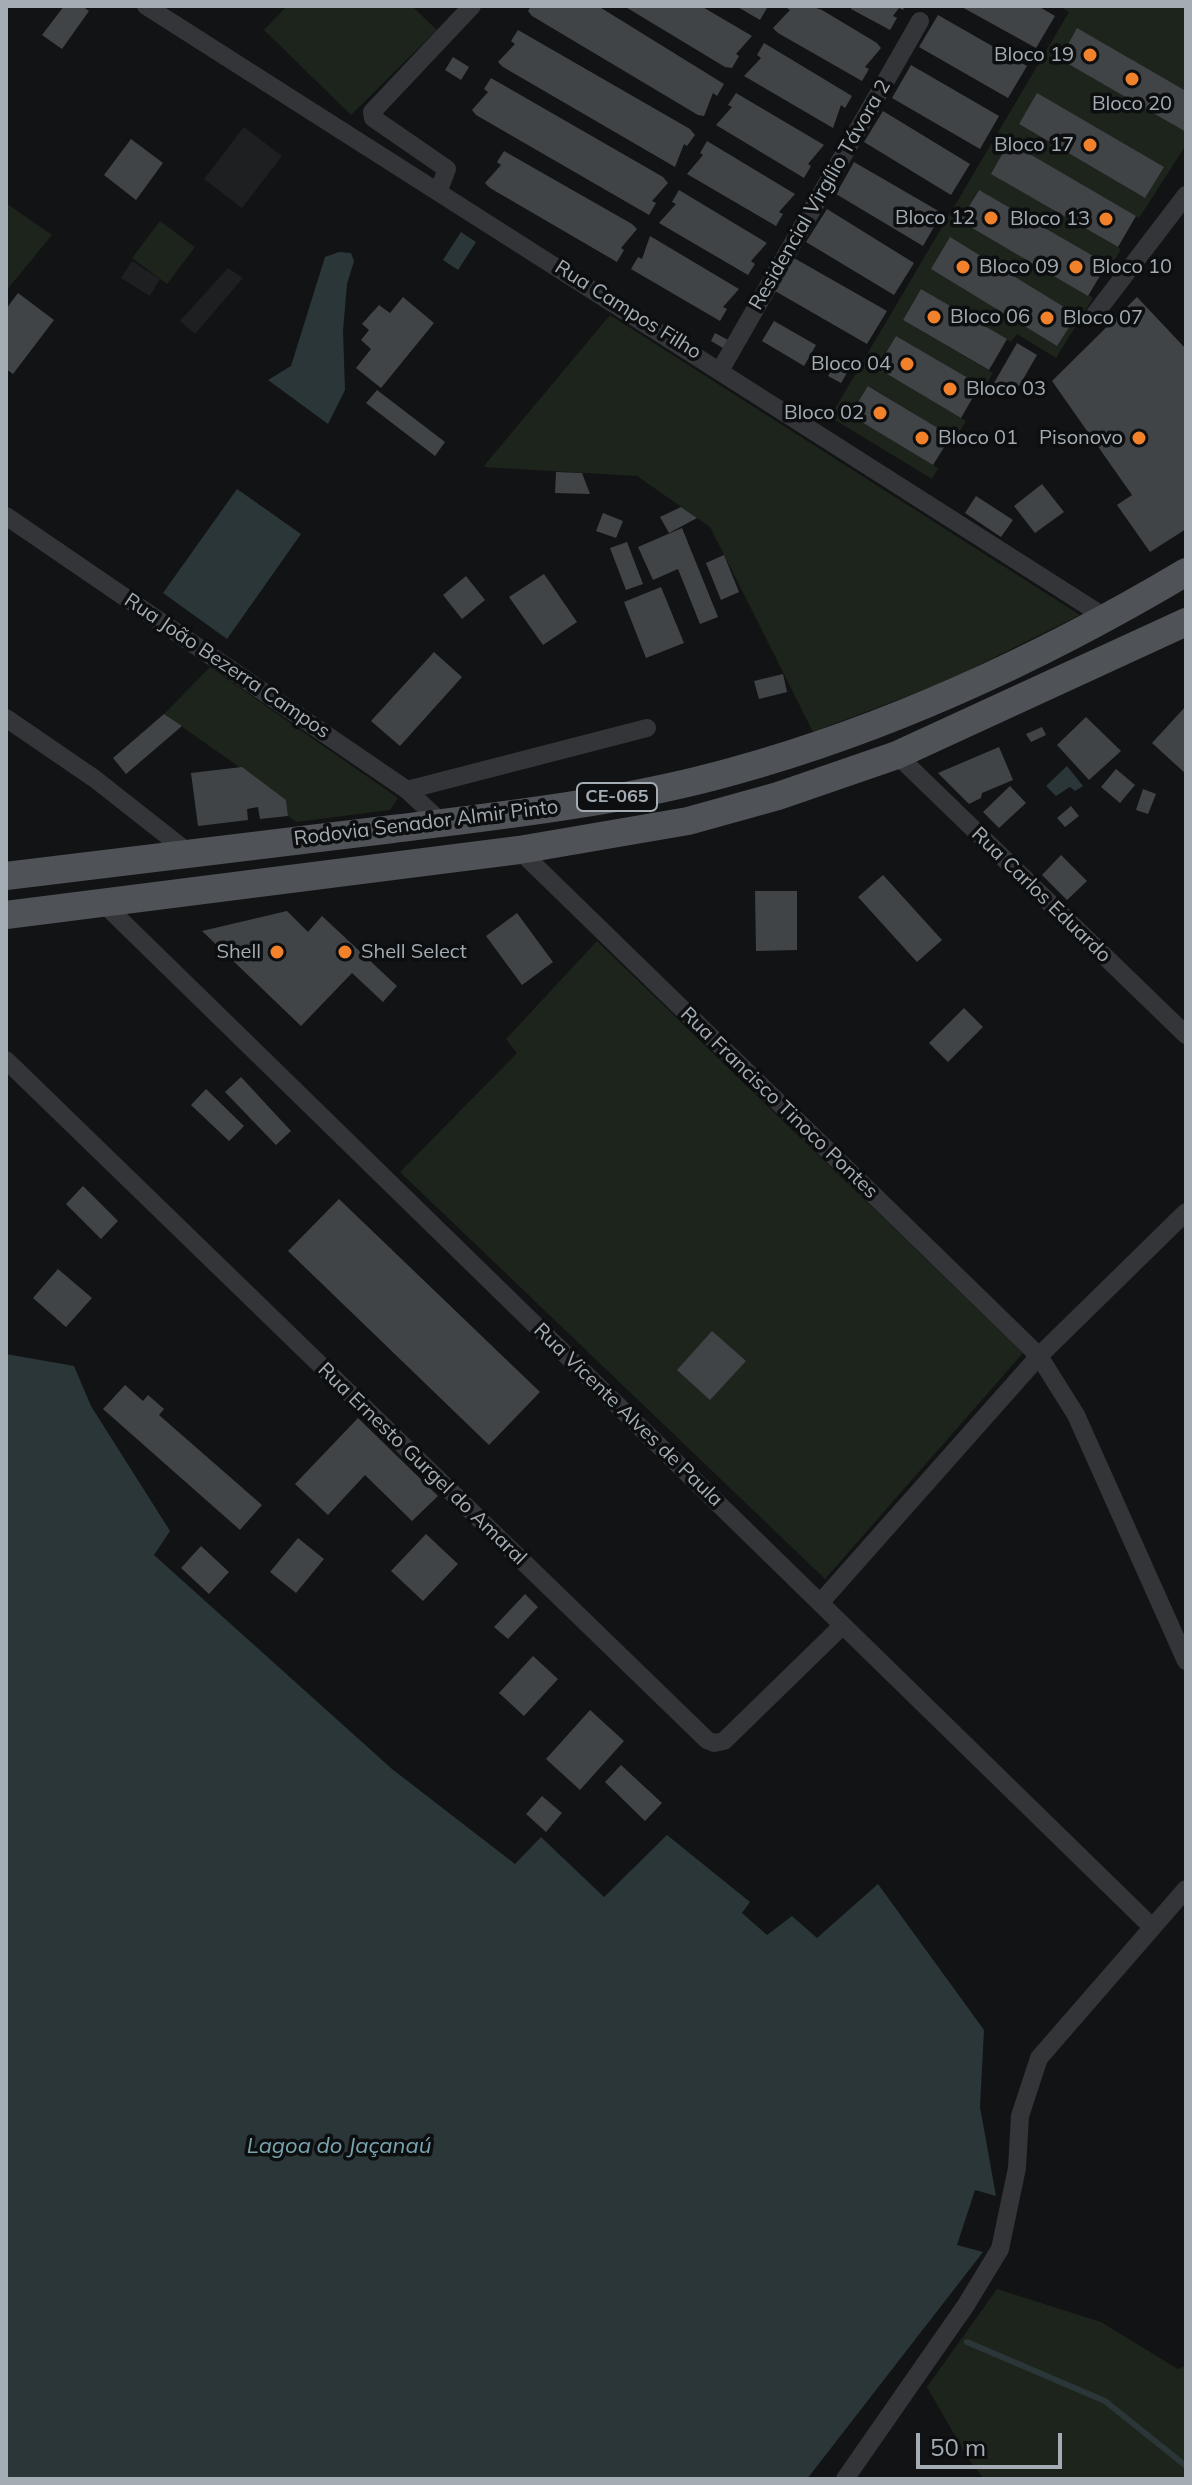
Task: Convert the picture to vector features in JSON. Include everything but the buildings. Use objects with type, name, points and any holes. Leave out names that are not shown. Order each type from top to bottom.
[{"type":"main road","name":"Rodovia Senador Almir Pinto","points":[[6,876],[442,823],[646,792],[734,771],[889,718],[1019,663],[1108,619],[1186,572]]},
{"type":"main road","name":"Rodovia Senador Almir Pinto","points":[[6,915],[519,850],[688,821],[778,796],[897,755],[1186,622]]},
{"type":"street","name":"Rua Campos Filho","points":[[146,6],[721,369],[1108,619]]},
{"type":"street","points":[[439,190],[447,169],[373,118],[372,112],[472,6]]},
{"type":"street","name":"Residencial Virgílio Távora 2","points":[[721,369],[920,21]]},
{"type":"street","points":[[1095,314],[1186,195]]},
{"type":"street","name":"Rua João Bezerra Campos","points":[[6,516],[407,790],[442,823]]},
{"type":"street","points":[[6,718],[95,779],[189,853]]},
{"type":"street","points":[[407,790],[647,728]]},
{"type":"street","name":"Rua Carlos Eduardo","points":[[897,755],[1186,1035]]},
{"type":"street","name":"Rua Francisco Tinoco Pontes","points":[[519,850],[1039,1356],[1076,1415],[1186,1661]]},
{"type":"street","name":"Rua Vicente Alves de Paula","points":[[103,903],[820,1603],[841,1627],[1152,1927]]},
{"type":"street","name":"Rua Ernesto Gurgel do Amaral","points":[[6,1060],[707,1740],[714,1743],[724,1741],[841,1627]]},
{"type":"street","points":[[820,1603],[1039,1356],[1186,1212]]},
{"type":"street","points":[[845,2479],[966,2305],[1000,2249],[1017,2168],[1020,2116],[1039,2058],[1186,1889]]},
{"type":"shaded area","points":[[287,6],[412,6],[437,30],[351,115],[264,30]]},
{"type":"shaded area","points":[[1059,6],[1186,6],[1186,91],[1077,29],[1121,93],[1186,132],[1186,145],[1139,218],[1009,143],[1066,217],[1121,249],[1111,267],[978,190],[961,222],[1093,298],[1056,358],[1017,334],[1011,342],[921,289],[903,320],[993,373],[984,388],[896,336],[877,368],[966,421],[955,439],[869,386],[850,415],[938,468],[932,479],[830,417],[1069,12]],"holes":[[[1037,94],[1163,167],[1145,198],[1019,124]],[[931,269],[1076,316],[1057,346]]]},
{"type":"shaded area","points":[[244,127],[282,156],[242,208],[204,179]]},
{"type":"shaded area","points":[[6,203],[52,235],[6,291]]},
{"type":"shaded area","points":[[160,221],[195,247],[167,284],[132,258]]},
{"type":"shaded area","points":[[132,261],[160,279],[150,296],[121,278]]},
{"type":"shaded area","points":[[228,268],[243,278],[195,334],[180,321]]},
{"type":"shaded area","points":[[610,315],[1080,615],[945,682],[813,732],[710,527],[637,476],[483,467]]},
{"type":"shaded area","points":[[210,667],[398,798],[390,810],[297,822],[288,816],[286,800],[164,714]]},
{"type":"shaded area","points":[[597,941],[1023,1353],[825,1579],[400,1172],[517,1053],[506,1039]]},
{"type":"shaded area","points":[[997,2289],[1101,2322],[1178,2369],[1186,2366],[1186,2479],[984,2479],[969,2460],[927,2387]]},
{"type":"water","points":[[461,232],[476,242],[458,270],[443,260]]},
{"type":"water","points":[[339,252],[351,253],[354,261],[347,284],[343,331],[345,390],[328,424],[268,380],[291,366],[325,257]]},
{"type":"water","points":[[237,489],[301,534],[227,639],[163,593]]},
{"type":"water","points":[[1067,766],[1083,786],[1075,791],[1070,787],[1056,796],[1046,786]]},
{"type":"water","name":"Lagoa do Jaçanaú","points":[[6,1354],[74,1366],[91,1406],[170,1531],[154,1555],[392,1769],[515,1864],[541,1837],[604,1897],[667,1835],[750,1902],[742,1913],[767,1935],[792,1916],[817,1938],[878,1884],[984,2030],[980,2107],[996,2196],[975,2190],[957,2245],[983,2252],[807,2479],[6,2479]]},
{"type":"waterway","points":[[967,2342],[1105,2401],[1186,2466]]},
{"type":"place","name":"Bloco 19","points":[[1090,55]]},
{"type":"place","name":"Bloco 20","points":[[1132,79]]},
{"type":"place","name":"Bloco 17","points":[[1090,145]]},
{"type":"place","name":"Bloco 12","points":[[991,218]]},
{"type":"place","name":"Bloco 13","points":[[1106,219]]},
{"type":"place","name":"Bloco 09","points":[[963,267]]},
{"type":"place","name":"Bloco 10","points":[[1076,267]]},
{"type":"place","name":"Bloco 06","points":[[934,317]]},
{"type":"place","name":"Bloco 07","points":[[1047,318]]},
{"type":"place","name":"Bloco 04","points":[[907,364]]},
{"type":"place","name":"Bloco 03","points":[[950,389]]},
{"type":"place","name":"Bloco 02","points":[[880,413]]},
{"type":"place","name":"Bloco 01","points":[[922,438]]},
{"type":"place","name":"Pisonovo","points":[[1139,438]]},
{"type":"place","name":"Shell","points":[[277,952]]},
{"type":"place","name":"Shell Select","points":[[345,952]]}]
